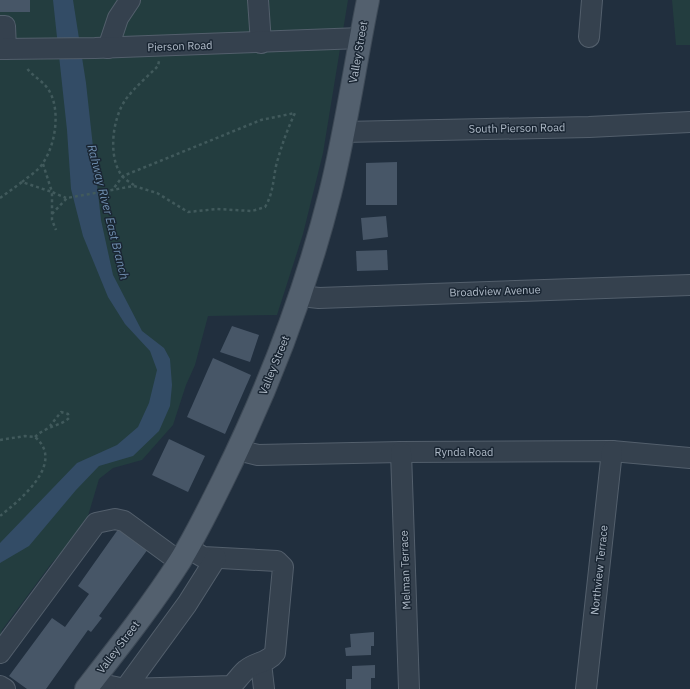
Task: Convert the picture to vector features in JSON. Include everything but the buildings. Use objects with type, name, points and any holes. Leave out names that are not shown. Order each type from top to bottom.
[{"type":"main road","name":"Valley Street","points":[[89,685],[184,554],[238,450],[282,349],[301,296],[330,195],[368,0]]},
{"type":"street","points":[[101,48],[130,0]]},
{"type":"street","points":[[258,0],[260,43]]},
{"type":"street","points":[[589,37],[592,0]]},
{"type":"street","points":[[0,26],[5,26],[3,49]]},
{"type":"street","name":"Pierson Road","points":[[3,49],[101,48],[360,38]]},
{"type":"street","name":"South Pierson Road","points":[[343,132],[589,127],[690,122]]},
{"type":"street","name":"Broadview Avenue","points":[[301,296],[319,298],[690,284]]},
{"type":"street","name":"Rynda Road","points":[[238,450],[258,455],[401,452],[612,451],[690,458]]},
{"type":"street","name":"Northview Terrace","points":[[586,689],[612,451]]},
{"type":"street","name":"Melman Terrace","points":[[401,452],[408,689]]},
{"type":"street","points":[[0,652],[96,523],[116,519],[124,521],[169,554],[277,561],[283,567],[275,653],[271,659],[246,669],[238,680],[231,686],[125,689],[89,685]]},
{"type":"street","points":[[125,689],[186,604],[216,558]]},
{"type":"street","points":[[261,663],[264,689]]},
{"type":"street","points":[[0,686],[5,689]]},
{"type":"path","points":[[134,186],[119,172],[113,150],[118,114],[125,100],[158,66],[159,58]]},
{"type":"path","points":[[0,198],[43,164],[54,138],[55,108],[48,90],[26,67]]},
{"type":"path","points":[[22,182],[67,198],[134,186],[157,193],[188,212],[217,209],[252,211],[265,207],[271,197],[276,167],[285,135],[295,113],[261,120],[123,176],[113,189]]},
{"type":"path","points":[[43,164],[52,192],[52,214],[56,230]]},
{"type":"path","points":[[52,214],[67,198]]},
{"type":"path","points":[[35,437],[50,426],[61,412],[68,414],[69,418],[65,422],[50,426]]},
{"type":"path","points":[[0,440],[25,436],[35,437],[41,443],[46,460],[44,469],[35,483],[0,516]]},
{"type":"green space","points":[[0,0],[348,0],[323,153],[303,234],[277,315],[208,316],[195,365],[186,385],[173,425],[142,460],[113,468],[99,479],[85,526],[51,564],[2,630],[0,637]]},
{"type":"green space","points":[[672,0],[690,0],[690,45],[676,45]]},
{"type":"water","points":[[53,0],[73,0],[86,83],[101,220],[113,275],[142,331],[164,348],[170,359],[172,385],[170,406],[159,431],[133,456],[99,466],[76,490],[29,546],[0,563],[0,543],[77,463],[117,445],[138,427],[149,403],[157,370],[150,351],[125,324],[108,297],[83,236],[71,189],[67,130]]},
{"type":"water label","name":"Rahway River East Branch","points":[[108,212]]}]
